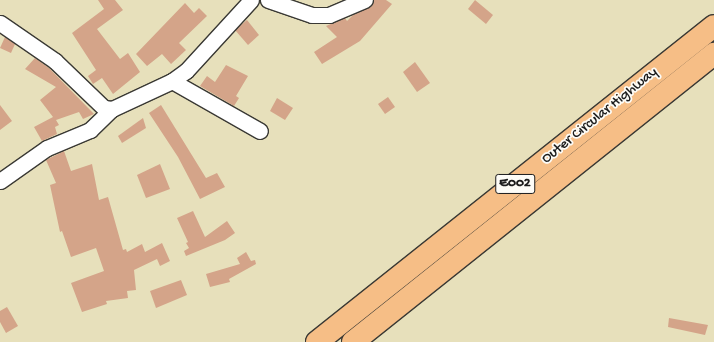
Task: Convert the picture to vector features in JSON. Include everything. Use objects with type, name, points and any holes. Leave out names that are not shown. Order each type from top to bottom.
[{"type":"highway","name":"Outer Circular Highway","points":[[317,342],[714,26]]},
{"type":"highway","name":"Outer Circular Highway","points":[[353,342],[714,54]]},
{"type":"street","points":[[0,181],[48,148],[90,130],[112,109],[172,81],[186,71],[251,0]]},
{"type":"street","points":[[268,0],[312,15],[329,15],[365,0]]},
{"type":"street","points":[[0,23],[55,61],[104,108],[112,109]]},
{"type":"street","points":[[172,81],[260,131]]},
{"type":"building","points":[[98,0],[115,0],[123,10],[97,29],[120,59],[128,53],[140,72],[113,94],[102,78],[93,84],[88,76],[96,70],[72,33],[104,9]]},
{"type":"building","points":[[374,0],[386,0],[392,4],[360,41],[322,64],[314,52],[337,37],[326,26],[345,18],[347,21],[353,15],[372,6]]},
{"type":"building","points":[[475,0],[493,15],[486,24],[468,9]]},
{"type":"building","points":[[185,3],[194,13],[199,8],[207,16],[179,43],[186,50],[171,64],[162,54],[147,66],[136,54]]},
{"type":"building","points":[[247,20],[259,35],[248,45],[235,30]]},
{"type":"building","points":[[5,37],[15,44],[11,53],[0,48]]},
{"type":"building","points":[[35,58],[49,68],[94,114],[83,119],[79,112],[56,120],[59,125],[55,127],[57,134],[42,141],[34,127],[53,117],[40,100],[56,87],[25,69]]},
{"type":"building","points":[[415,62],[430,83],[417,92],[403,72]]},
{"type":"building","points":[[226,65],[248,76],[236,96],[239,98],[234,106],[200,86],[207,76],[215,82]]},
{"type":"building","points":[[388,97],[395,107],[385,114],[378,104]]},
{"type":"building","points":[[277,98],[293,108],[285,120],[270,111]]},
{"type":"building","points":[[0,105],[12,121],[0,130]]},
{"type":"building","points":[[161,105],[206,178],[217,173],[225,187],[200,199],[178,157],[149,113]]},
{"type":"building","points":[[143,118],[146,128],[122,143],[118,136]]},
{"type":"building","points":[[64,151],[71,171],[92,164],[99,200],[108,197],[123,250],[126,249],[127,252],[142,244],[145,252],[162,243],[170,261],[160,266],[157,259],[134,270],[136,290],[127,291],[128,298],[106,301],[107,304],[82,312],[71,283],[104,271],[96,248],[71,257],[62,231],[60,232],[50,185],[56,183],[46,160]]},
{"type":"building","points":[[160,164],[170,189],[146,198],[137,175]]},
{"type":"building","points":[[193,211],[205,237],[227,221],[235,233],[225,240],[186,256],[184,251],[189,248],[186,243],[188,242],[177,218]]},
{"type":"building","points":[[246,252],[251,261],[255,260],[256,264],[229,279],[230,282],[210,287],[206,274],[240,264],[237,258]]},
{"type":"building","points":[[181,280],[187,295],[156,308],[150,291]]},
{"type":"building","points":[[7,307],[18,326],[6,333],[0,322],[0,311]]},
{"type":"building","points":[[669,318],[708,325],[705,335],[668,327]]}]
